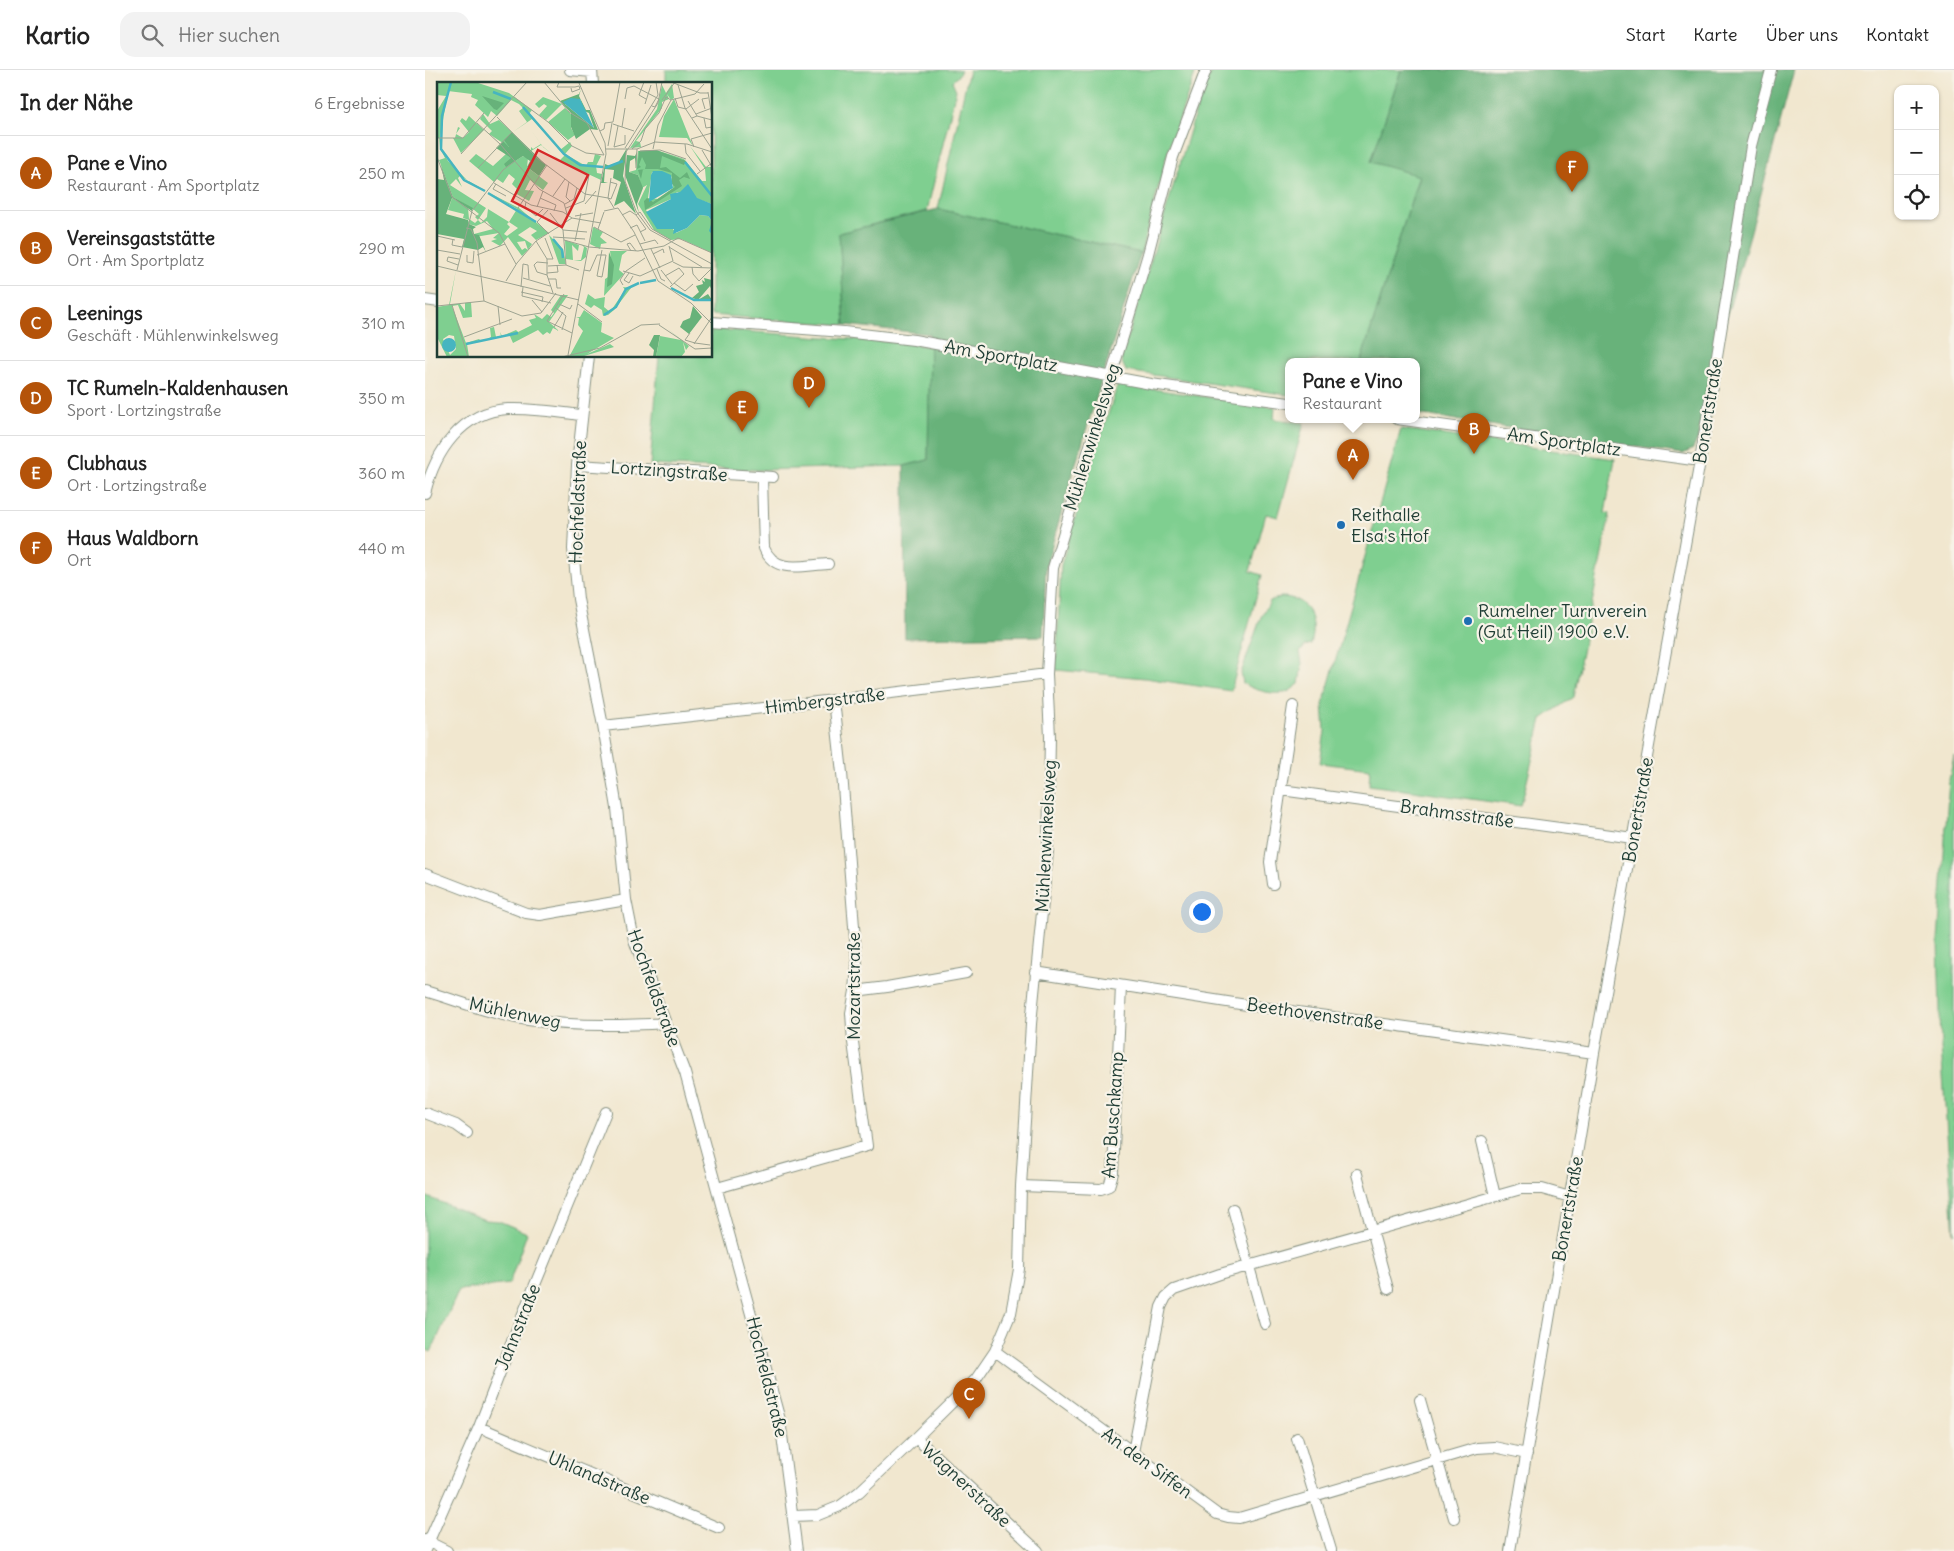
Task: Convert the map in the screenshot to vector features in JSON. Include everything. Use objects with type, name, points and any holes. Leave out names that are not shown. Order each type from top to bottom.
[{"type":"street","points":[[571,70],[592,71]]},
{"type":"street","name":"Mühlenwinkelsweg","points":[[793,1516],[818,1515],[840,1506],[859,1492],[917,1438],[976,1379],[995,1351],[1011,1313],[1019,1269],[1021,1186],[1031,1024],[1048,852],[1050,736],[1047,674],[1053,568],[1148,254],[1173,157],[1206,70]]},
{"type":"street","name":"Bonertstraße","points":[[1510,1551],[1594,1053],[1700,461],[1751,146],[1771,70]]},
{"type":"street","name":"Am Sportplatz","points":[[713,322],[844,332],[914,340],[1151,384],[1285,402]]},
{"type":"street","name":"Hochfeldstraße","points":[[589,358],[581,415],[573,550],[590,665],[617,808],[626,900],[634,940],[685,1073],[780,1420],[797,1551]]},
{"type":"street","points":[[425,493],[430,473],[438,456],[451,437],[477,417],[506,409],[527,409],[581,415]]},
{"type":"street","name":"Am Sportplatz","points":[[1420,422],[1700,461]]},
{"type":"street","name":"Lortzingstraße","points":[[577,465],[773,477]]},
{"type":"street","points":[[762,477],[764,548],[768,558],[780,566],[828,564]]},
{"type":"street","name":"Himbergstraße","points":[[603,726],[1047,674]]},
{"type":"street","name":"Mozartstraße","points":[[717,1188],[867,1146],[853,1042],[851,1013],[857,965],[842,773],[834,700]]},
{"type":"street","points":[[1273,884],[1270,862],[1293,706]]},
{"type":"street","name":"Brahmsstraße","points":[[1281,790],[1633,838]]},
{"type":"street","points":[[425,874],[526,913],[540,916],[626,900]]},
{"type":"street","name":"Beethovenstraße","points":[[1035,972],[1121,986],[1594,1053]]},
{"type":"street","points":[[855,991],[967,973]]},
{"type":"street","name":"Am Buschkamp","points":[[1021,1186],[1101,1189],[1109,1186],[1113,1173],[1121,986]]},
{"type":"street","name":"Mühlenweg","points":[[425,991],[526,1020],[566,1025],[666,1023]]},
{"type":"street","name":"Jahnstraße","points":[[427,1544],[479,1427],[518,1326],[606,1112]]},
{"type":"street","points":[[425,1113],[456,1125],[467,1133]]},
{"type":"street","points":[[1482,1141],[1495,1196]]},
{"type":"street","points":[[1357,1174],[1388,1289]]},
{"type":"street","points":[[1133,1452],[1161,1307],[1166,1297],[1174,1290],[1249,1265],[1521,1189],[1542,1189],[1570,1197]]},
{"type":"street","points":[[1233,1209],[1265,1324]]},
{"type":"street","name":"An den Siffen","points":[[995,1351],[1217,1514],[1228,1518],[1239,1518],[1477,1448],[1494,1447],[1527,1454]]},
{"type":"street","points":[[1420,1400],[1454,1518]]},
{"type":"street","name":"Uhlandstraße","points":[[479,1427],[719,1528]]},
{"type":"street","name":"Wagnerstraße","points":[[917,1438],[1038,1551]]},
{"type":"street","points":[[1297,1438],[1331,1550]]},
{"type":"street","points":[[427,1544],[447,1551]]},
{"type":"green space","points":[[666,70],[961,70],[952,81],[956,90],[927,211],[839,233],[845,325],[713,315],[713,82],[666,82]]},
{"type":"green space","points":[[969,70],[1196,70],[1166,158],[1141,253],[938,209]]},
{"type":"green space","points":[[1212,70],[1401,70],[1371,162],[1419,175],[1362,358],[1285,358],[1285,394],[1126,371],[1121,360],[1197,107]]},
{"type":"green space","points":[[1401,70],[1794,70],[1750,235],[1707,385],[1698,438],[1693,449],[1683,454],[1420,414],[1420,358],[1362,358],[1419,176],[1371,162]]},
{"type":"green space","points":[[938,209],[1141,253],[1046,566],[1043,636],[905,638],[904,466],[928,460],[930,334],[845,325],[839,233]]},
{"type":"green space","points":[[713,329],[907,343],[930,347],[928,460],[904,466],[758,470],[650,465],[659,358],[713,358]]},
{"type":"green space","points":[[1118,384],[1275,407],[1274,419],[1285,420],[1285,423],[1304,423],[1278,517],[1266,514],[1250,571],[1262,575],[1231,691],[1145,678],[1056,670],[1061,565]]},
{"type":"green space","name":"Rumelner Turnverein (Gut Heil) 1900 e.V.","points":[[1401,429],[1615,459],[1605,513],[1610,514],[1573,697],[1542,719],[1521,806],[1369,785],[1370,769],[1320,763],[1325,731],[1323,705]]},
{"type":"green space","points":[[1281,597],[1291,598],[1305,606],[1312,619],[1313,635],[1311,644],[1305,646],[1300,652],[1302,664],[1299,684],[1284,693],[1272,693],[1243,683],[1241,673],[1261,617],[1270,601]]},
{"type":"green space","points":[[1954,756],[1954,1234],[1941,1047],[1938,941],[1949,780]]},
{"type":"green space","points":[[425,1196],[485,1220],[499,1221],[527,1233],[509,1284],[459,1290],[431,1352],[425,1349]]},
{"type":"place","name":"Haus Waldborn","points":[[1572,192]]},
{"type":"place","name":"TC Rumeln-Kaldenhausen","points":[[809,408]]},
{"type":"place","name":"Clubhaus","points":[[742,432]]},
{"type":"place","name":"Vereinsgaststätte","points":[[1474,454]]},
{"type":"place","name":"Pane e Vino","points":[[1353,480]]},
{"type":"place","name":"Reithalle Elsa's Hof","points":[[1341,525]]},
{"type":"place","name":"Rumelner Turnverein (Gut Heil) 1900 e.V.","points":[[1468,621]]},
{"type":"place","name":"Leenings","points":[[969,1419]]}]
